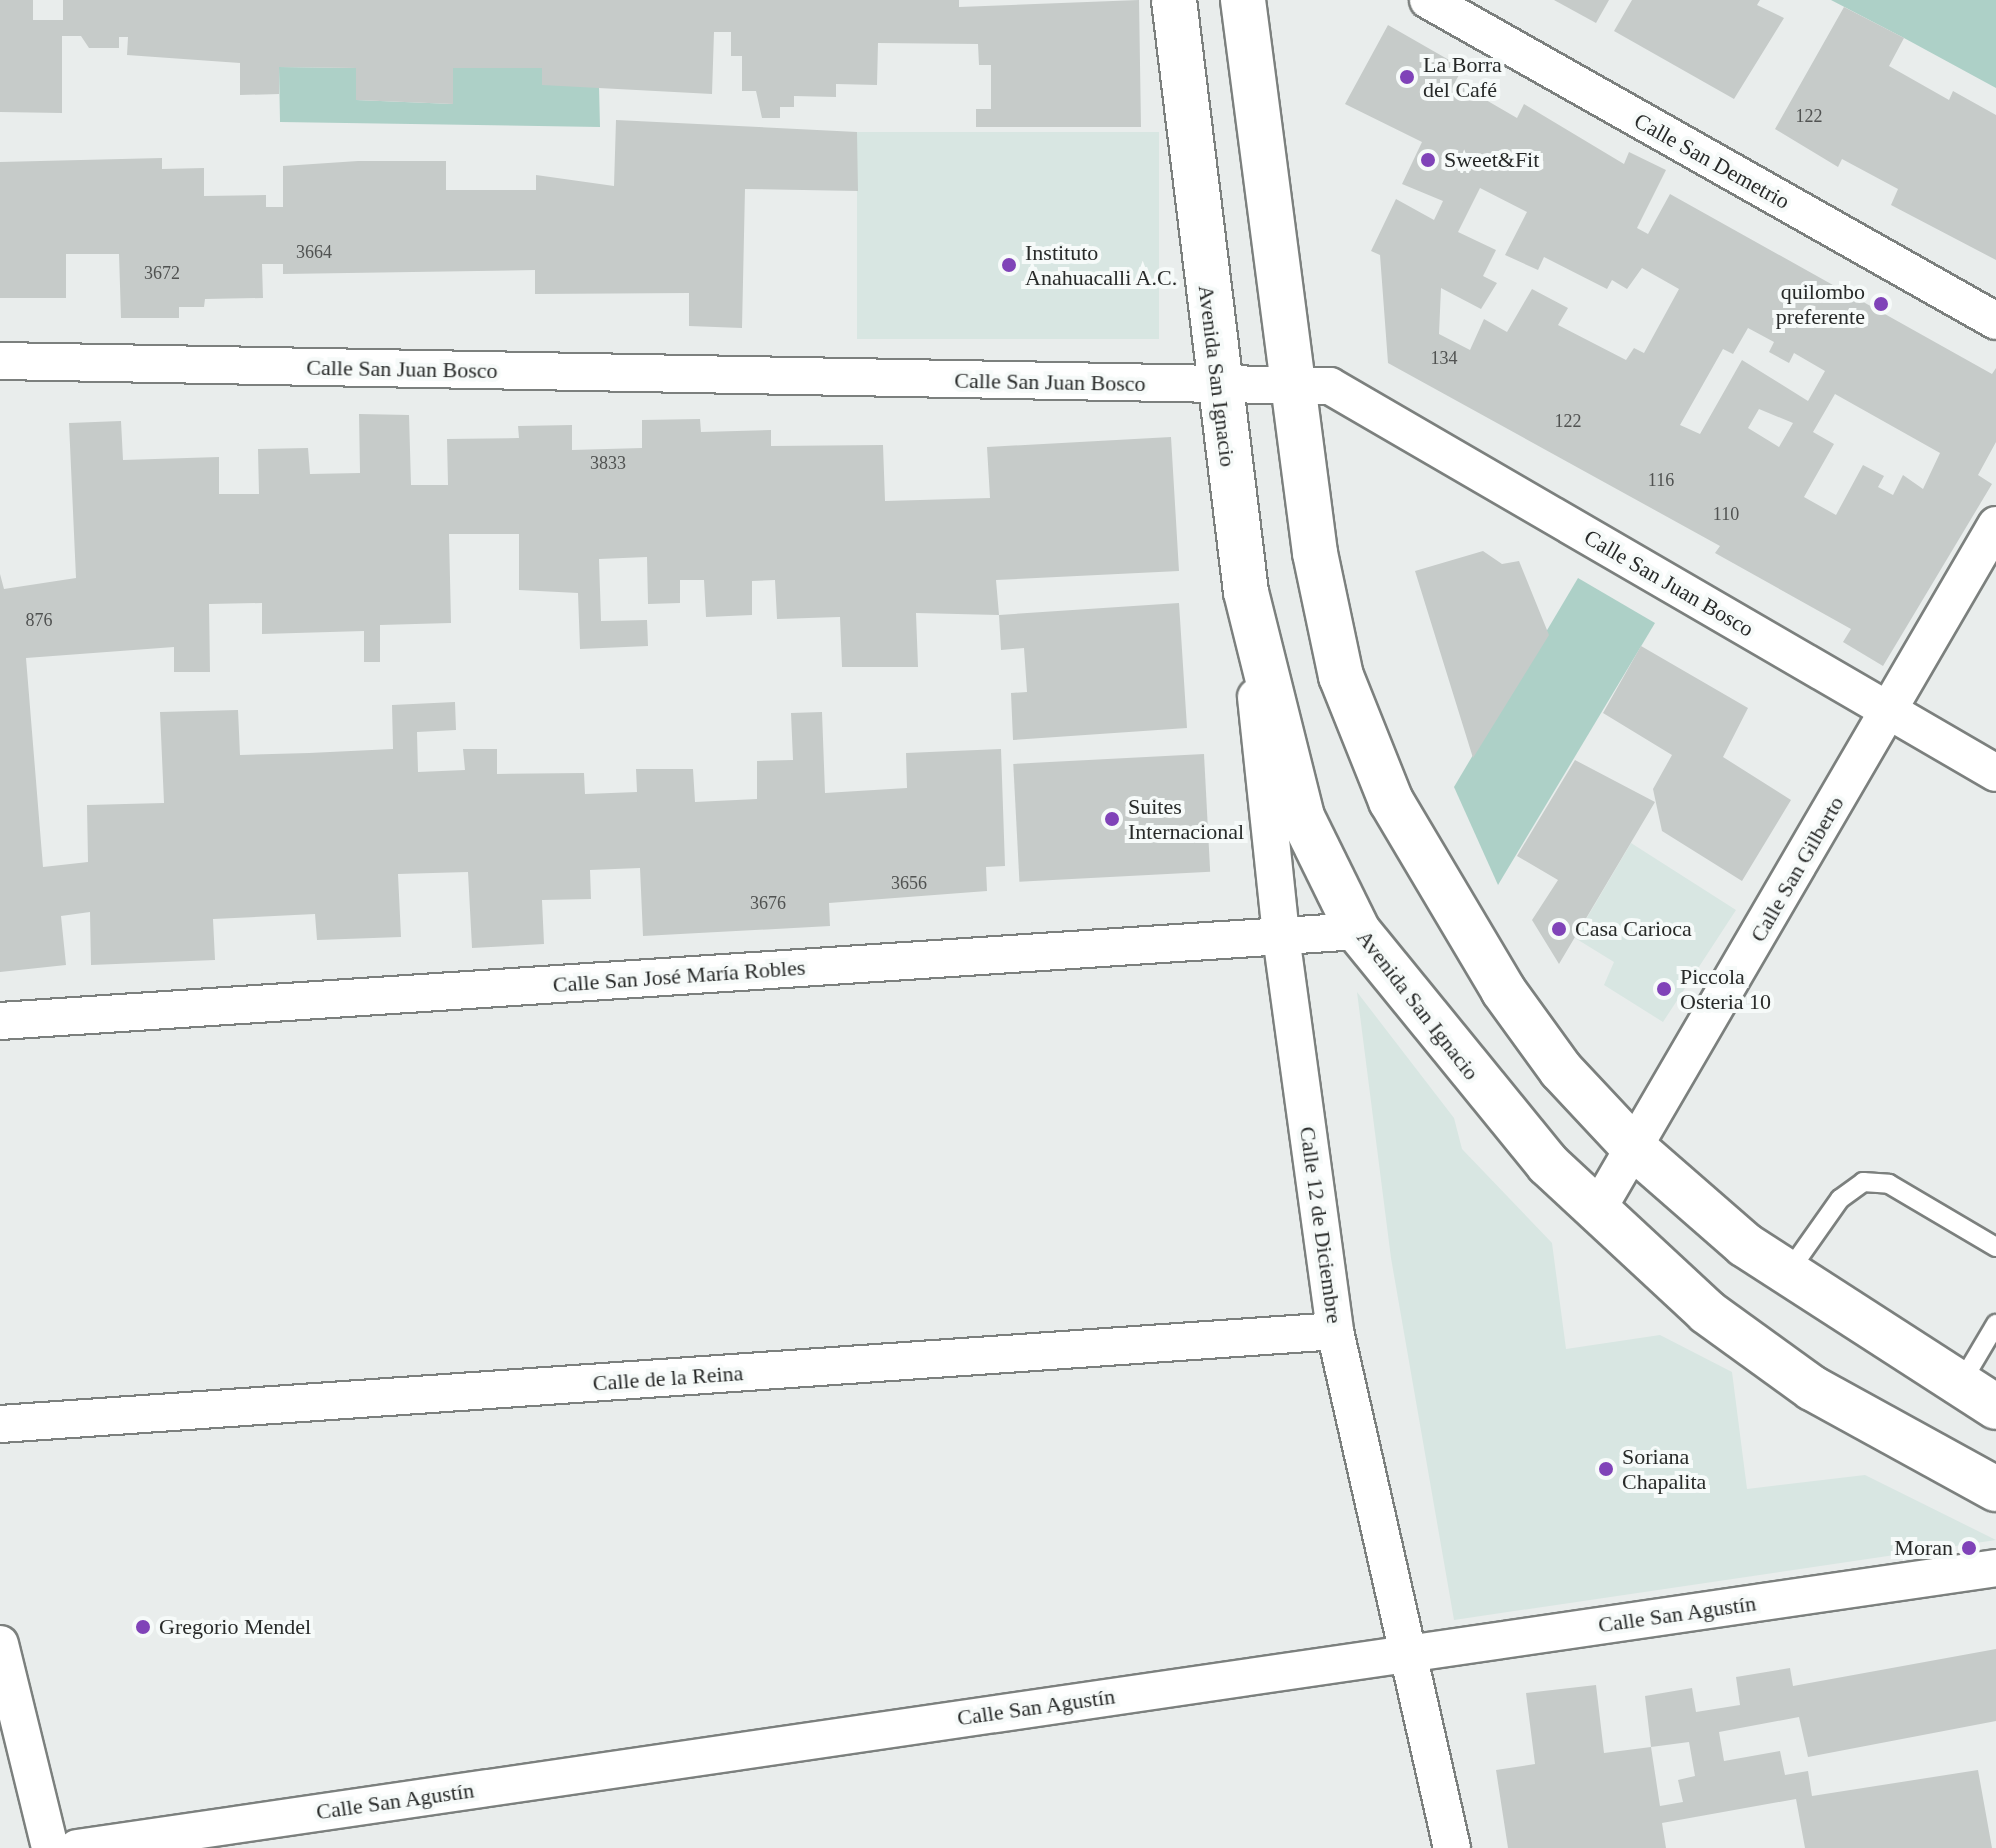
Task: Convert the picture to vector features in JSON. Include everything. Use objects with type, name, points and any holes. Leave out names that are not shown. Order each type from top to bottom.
[{"type":"street","name":"Avenida San Ignacio","points":[[1174,0],[1218,385],[1246,592],[1302,817],[1358,931],[1476,1081],[1596,1212],[1707,1312],[1812,1388],[1996,1489]]},
{"type":"street","points":[[1243,0],[1292,385],[1341,676],[1391,801],[1503,990],[1561,1070],[1634,1148],[1787,1274],[1996,1407]]},
{"type":"street","name":"Calle San Demetrio","points":[[1428,0],[1996,321]]},
{"type":"street","name":"Calle San Juan Bosco","points":[[0,361],[1330,386],[1996,773]]},
{"type":"street","name":"Calle San Gilberto","points":[[1596,1212],[1996,525]]},
{"type":"street","name":"Calle 12 de Diciembre","points":[[1246,592],[1281,936],[1335,1331],[1403,1653],[1452,1848]]},
{"type":"street","name":"Calle San José María Robles","points":[[0,1021],[1358,931]]},
{"type":"street","name":"Calle de la Reina","points":[[0,1424],[1335,1331]]},
{"type":"street","name":"Calle San Agustín","points":[[77,1848],[1996,1568]]},
{"type":"street","points":[[0,1644],[50,1848]]},
{"type":"lane","points":[[1787,1274],[1840,1199],[1863,1182],[1889,1184],[1996,1247]]},
{"type":"lane","points":[[1959,1386],[1996,1324]]},
{"type":"shaded area","name":"Instituto Anahuacalli A.C.","points":[[857,132],[1159,132],[1159,339],[857,339]]},
{"type":"shaded area","points":[[1631,843],[1736,910],[1663,1022],[1604,985],[1614,962],[1575,938]]},
{"type":"shaded area","points":[[1357,992],[1454,1118],[1462,1149],[1552,1243],[1566,1349],[1660,1335],[1732,1372],[1747,1489],[1865,1475],[1996,1540],[1454,1620],[1391,1258]]},
{"type":"green space","points":[[1831,0],[1996,0],[1996,88],[1904,38]]},
{"type":"green space","points":[[279,67],[356,68],[356,100],[453,104],[453,68],[542,68],[599,86],[600,127],[280,122]]},
{"type":"green space","points":[[1578,578],[1655,623],[1498,885],[1454,787]]},
{"type":"building","points":[[0,0],[33,0],[33,20],[63,20],[63,0],[959,0],[959,7],[1139,0],[1141,127],[976,127],[976,109],[991,109],[991,65],[979,65],[978,44],[878,43],[877,85],[836,84],[836,97],[794,96],[794,107],[780,107],[780,118],[762,118],[756,91],[742,91],[742,56],[731,56],[731,32],[714,32],[712,94],[542,85],[542,68],[453,68],[453,104],[356,100],[356,68],[279,67],[279,94],[240,95],[240,63],[127,55],[128,37],[119,37],[119,48],[89,48],[81,36],[62,36],[62,113],[0,112]]},
{"type":"building","points":[[1554,0],[1609,0],[1596,23]]},
{"type":"building","points":[[1632,0],[1760,0],[1757,5],[1784,18],[1734,99],[1614,31]]},
{"type":"building","points":[[1844,7],[1904,38],[1889,66],[1949,100],[1953,91],[1996,115],[1996,260],[1891,205],[1898,189],[1842,159],[1838,167],[1775,129]]},
{"type":"building","points":[[1388,25],[1463,68],[1455,82],[1517,118],[1524,104],[1624,164],[1629,152],[1666,170],[1637,228],[1648,234],[1670,194],[1992,374],[1996,368],[1996,442],[1978,475],[1992,484],[1883,666],[1843,642],[1851,629],[1715,553],[1720,546],[1388,363],[1380,255],[1371,251],[1396,199],[1434,220],[1443,201],[1402,184],[1422,142],[1345,104]],"holes":[[[1480,188],[1527,212],[1505,255],[1538,270],[1544,257],[1607,289],[1612,280],[1627,289],[1642,268],[1679,289],[1644,353],[1634,348],[1626,360],[1558,325],[1568,308],[1532,289],[1507,332],[1484,319],[1470,350],[1439,334],[1441,288],[1481,309],[1497,283],[1483,276],[1496,250],[1458,232]],[[1748,328],[1774,342],[1769,352],[1789,363],[1794,353],[1825,371],[1808,401],[1742,360],[1700,434],[1680,425],[1723,349],[1733,354]],[[1835,394],[1940,453],[1923,489],[1903,475],[1893,495],[1878,487],[1884,476],[1863,465],[1836,515],[1804,497],[1834,444],[1813,432]],[[1759,409],[1793,423],[1779,447],[1748,428]]]},
{"type":"building","points":[[616,120],[857,132],[858,191],[745,189],[742,328],[689,326],[689,293],[535,294],[535,270],[283,274],[283,264],[262,264],[263,298],[205,299],[204,307],[179,307],[179,318],[121,318],[119,254],[66,254],[66,298],[0,298],[0,162],[162,158],[162,169],[204,168],[204,196],[266,195],[266,207],[283,207],[283,166],[358,161],[446,161],[446,190],[536,190],[536,175],[614,186]]},
{"type":"building","points":[[359,414],[409,415],[411,485],[448,485],[447,439],[519,438],[518,426],[572,425],[572,450],[642,448],[642,420],[700,419],[701,432],[771,430],[771,446],[883,445],[885,501],[990,498],[987,447],[1171,437],[1179,571],[996,580],[999,615],[916,613],[918,667],[842,667],[840,617],[777,619],[775,580],[752,581],[752,615],[706,617],[704,580],[680,580],[680,603],[648,604],[647,557],[599,559],[601,621],[647,620],[648,646],[580,649],[578,593],[519,590],[519,534],[449,534],[451,623],[380,625],[380,662],[364,662],[364,631],[262,634],[262,603],[209,604],[210,672],[174,672],[174,647],[26,658],[43,867],[88,862],[87,805],[164,803],[160,712],[238,710],[240,755],[309,753],[393,749],[392,705],[455,702],[456,730],[417,732],[418,772],[465,770],[463,749],[497,749],[497,774],[584,773],[585,794],[637,792],[636,769],[693,769],[695,802],[757,799],[757,761],[793,760],[791,713],[822,712],[825,793],[907,788],[906,753],[1001,749],[1005,866],[986,867],[987,891],[829,903],[830,926],[643,936],[640,868],[590,870],[591,899],[542,900],[544,944],[472,948],[468,872],[398,874],[401,937],[317,940],[315,914],[213,919],[215,960],[91,965],[90,912],[61,916],[66,965],[0,972],[0,574],[4,589],[76,578],[69,423],[121,421],[123,460],[219,457],[219,494],[259,494],[258,449],[308,448],[310,474],[360,473]]},
{"type":"building","points":[[1483,551],[1502,564],[1519,561],[1549,635],[1473,758],[1415,571]]},
{"type":"building","points":[[1179,603],[1187,728],[1013,740],[1011,693],[1027,692],[1024,648],[1001,650],[999,615]]},
{"type":"building","points":[[1641,646],[1748,708],[1723,757],[1791,800],[1742,881],[1662,831],[1653,789],[1672,755],[1603,713]]},
{"type":"building","name":"Suites Internacional","points":[[1204,754],[1210,872],[1019,882],[1013,764]]},
{"type":"building","points":[[1575,760],[1655,802],[1559,964],[1532,920],[1558,880],[1517,856]]},
{"type":"building","points":[[1996,1649],[1996,1721],[1808,1757],[1799,1717],[1719,1732],[1724,1761],[1780,1751],[1785,1775],[1808,1771],[1812,1796],[1978,1770],[1992,1848],[1805,1848],[1796,1799],[1662,1823],[1666,1848],[1508,1848],[1496,1770],[1535,1764],[1526,1693],[1596,1685],[1604,1753],[1651,1747],[1645,1696],[1692,1688],[1696,1712],[1740,1705],[1736,1677],[1790,1668],[1793,1686]],"holes":[[[1689,1742],[1695,1776],[1678,1780],[1683,1802],[1660,1806],[1651,1747]]]},
{"type":"place","name":"La Borra del Café","points":[[1407,77]]},
{"type":"place","name":"Sweet&Fit","points":[[1428,160]]},
{"type":"place","name":"Instituto Anahuacalli A.C.","points":[[1009,265]]},
{"type":"place","name":"quilombo preferente","points":[[1881,304]]},
{"type":"place","name":"Suites Internacional","points":[[1112,819]]},
{"type":"place","name":"Casa Carioca","points":[[1559,929]]},
{"type":"place","name":"Piccola Osteria 10","points":[[1664,989]]},
{"type":"place","name":"Soriana Chapalita","points":[[1606,1469]]},
{"type":"place","name":"Moran","points":[[1969,1548]]},
{"type":"place","name":"Gregorio Mendel","points":[[143,1627]]}]
